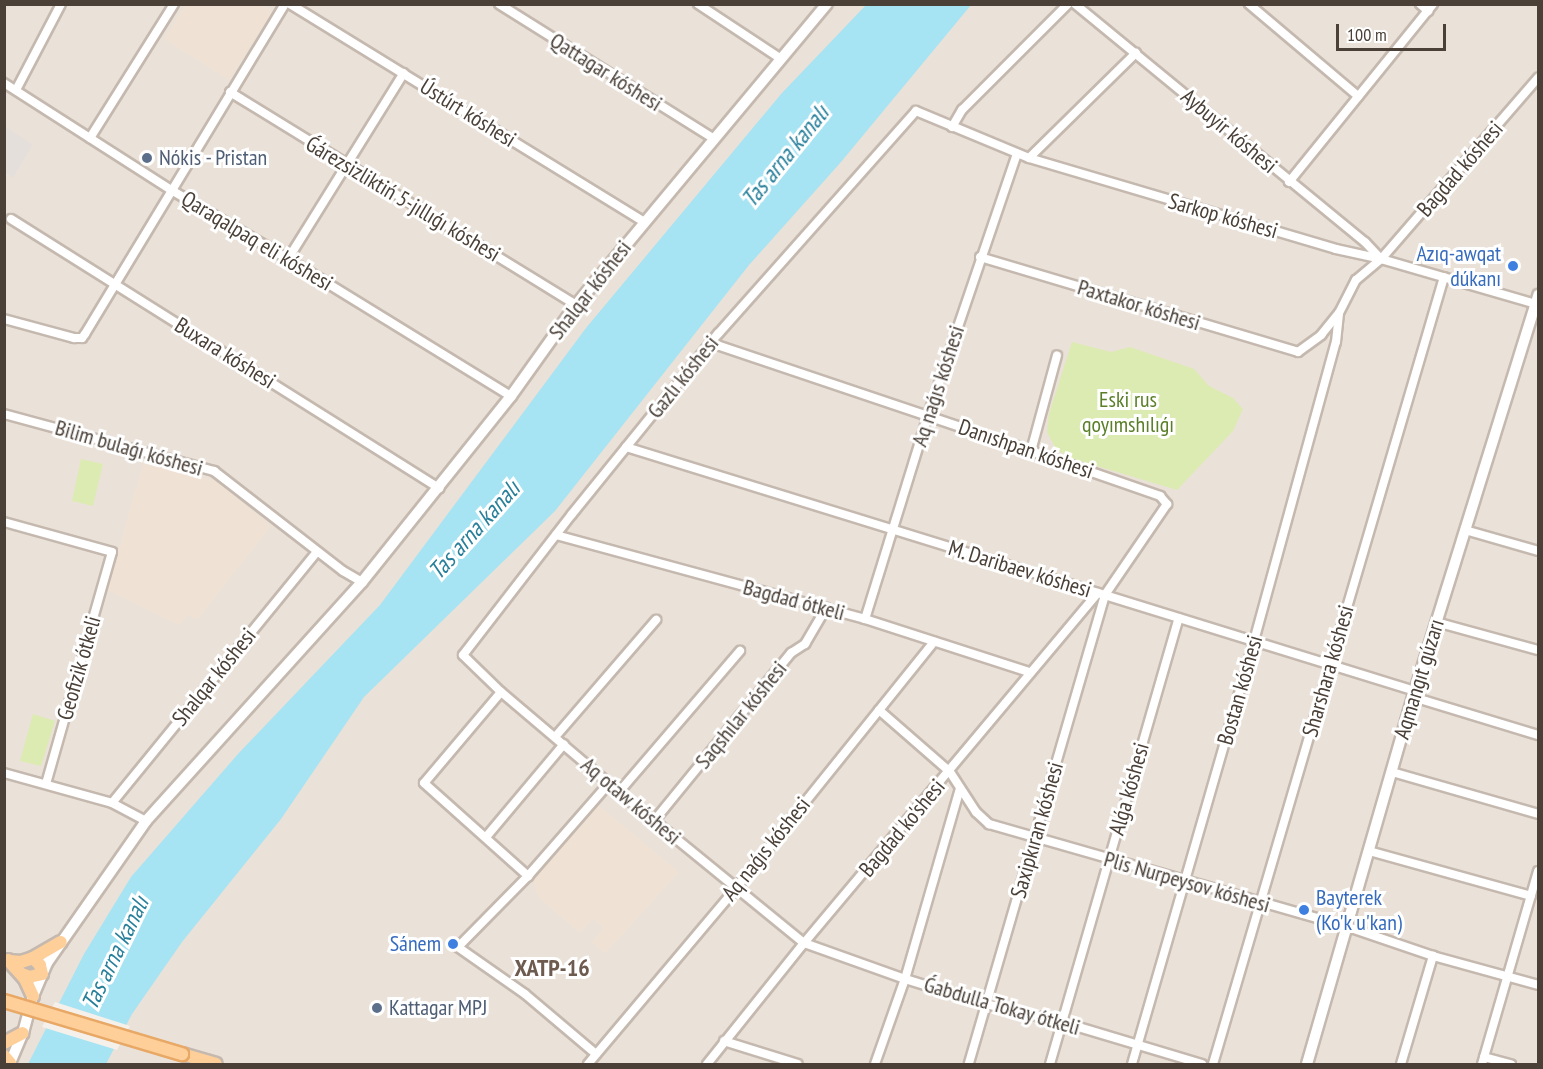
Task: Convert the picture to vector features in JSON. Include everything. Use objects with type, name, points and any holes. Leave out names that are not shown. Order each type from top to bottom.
[{"type":"main road","points":[[7,960],[21,962],[33,958],[61,942]]},
{"type":"main road","points":[[7,960],[22,974],[29,977],[42,974],[40,965],[33,958]]},
{"type":"main road","points":[[22,974],[33,996]]},
{"type":"main road","points":[[4,1001],[216,1065]]},
{"type":"main road","points":[[4,1042],[23,1033]]},
{"type":"street","points":[[16,90],[61,4]]},
{"type":"street","points":[[90,138],[174,4]]},
{"type":"street","points":[[4,319],[81,338],[230,92],[288,4]]},
{"type":"street","name":"Ústúrt kóshesi","points":[[288,4],[645,222]]},
{"type":"street","name":"Qattagar kóshesi","points":[[499,4],[714,139]]},
{"type":"street","points":[[698,4],[781,59]]},
{"type":"street","name":"Shalqar kóshesi","points":[[8,1061],[23,1033],[33,996],[42,974],[61,942],[146,821],[362,582],[511,396],[576,305],[827,4]]},
{"type":"street","points":[[952,127],[962,110],[1068,4]]},
{"type":"street","name":"Aybuyir kóshesi","points":[[1075,4],[1289,182],[1365,242],[1381,259]]},
{"type":"street","points":[[1249,4],[1358,96]]},
{"type":"street","points":[[1289,182],[1431,8],[1420,4]]},
{"type":"street","points":[[1029,158],[1136,53]]},
{"type":"street","points":[[288,259],[404,73]]},
{"type":"street","name":"Bagdad kóshesi","points":[[1339,313],[1356,280],[1381,259],[1539,78]]},
{"type":"street","name":"Qaraqalpaq eli kóshesi","points":[[4,82],[172,191],[288,259],[511,396]]},
{"type":"street","name":"Ǵárezsizliktiń 5-jıllıǵı kóshesi","points":[[230,92],[576,305]]},
{"type":"street","name":"Sarkop kóshesi","points":[[916,111],[1029,158],[1336,249],[1537,299]]},
{"type":"street","name":"Gazlı kóshesi","points":[[463,655],[556,535],[711,343],[916,111]]},
{"type":"street","name":"Aq naǵıs kóshesi","points":[[865,619],[928,415],[1017,154]]},
{"type":"street","name":"Buxara kóshesi","points":[[11,219],[439,488]]},
{"type":"street","name":"Paxtakor kóshesi","points":[[980,257],[1298,352],[1321,335],[1339,313]]},
{"type":"street","name":"Sharshara kóshesi","points":[[1213,1065],[1444,277]]},
{"type":"street","name":"Aqmangıt gúzarı","points":[[1307,1065],[1414,694],[1537,299]]},
{"type":"street","name":"Bostan kóshesi","points":[[1132,1065],[1254,641],[1336,342],[1339,313]]},
{"type":"street","name":"Danıshpan kóshesi","points":[[711,343],[928,415],[1160,496],[1167,504],[1102,594]]},
{"type":"street","points":[[1031,451],[1057,355]]},
{"type":"street","name":"Bilim bulaǵı kóshesi","points":[[4,414],[214,471],[317,552],[362,582]]},
{"type":"street","name":"M. Daribaev kóshesi","points":[[626,447],[891,531],[1330,664],[1539,735]]},
{"type":"street","name":"Geofizik ótkeli","points":[[4,522],[112,552],[46,784]]},
{"type":"street","points":[[1465,530],[1539,551]]},
{"type":"street","name":"Bagdad ótkeli","points":[[556,535],[865,619],[1029,672]]},
{"type":"street","name":"Shalqar kóshesi","points":[[112,803],[317,552]]},
{"type":"street","name":"Bagdad ko'shesi","points":[[707,1065],[804,943],[950,772],[1029,672],[1102,594]]},
{"type":"street","name":"Saxipkıran kóshesi","points":[[969,1065],[1102,594]]},
{"type":"street","name":"Saqshılar kóshesi","points":[[654,821],[791,653],[805,644],[826,608]]},
{"type":"street","name":"Alǵa kóshesi","points":[[1050,1065],[1179,618]]},
{"type":"street","points":[[555,737],[656,620]]},
{"type":"street","points":[[1436,622],[1539,650]]},
{"type":"street","name":"Aq naǵıs kóshesi","points":[[588,1065],[736,888],[934,642]]},
{"type":"street","points":[[619,792],[740,651]]},
{"type":"street","name":"Aq otaw kóshesi","points":[[463,655],[501,692],[619,792],[804,943]]},
{"type":"street","points":[[501,692],[424,783],[528,876]]},
{"type":"street","name":"Plis Nurpeysov kóshesi","points":[[879,710],[950,772],[976,812],[989,824],[1034,839],[1348,927],[1432,956],[1539,985]]},
{"type":"street","points":[[486,837],[564,744]]},
{"type":"street","points":[[1392,772],[1539,814]]},
{"type":"street","points":[[4,773],[112,803],[146,821]]},
{"type":"street","points":[[596,1054],[525,994],[458,947],[528,876],[609,783]]},
{"type":"street","points":[[875,1065],[905,979],[960,789]]},
{"type":"street","points":[[1369,851],[1531,896]]},
{"type":"street","points":[[1511,1065],[1483,1061],[1539,871]]},
{"type":"street","name":"Ǵabdulla Tokay ótkeli","points":[[804,943],[905,979],[986,1004],[1062,1022],[1203,1065]]},
{"type":"street","points":[[1401,1065],[1432,956]]},
{"type":"street","points":[[724,1041],[798,1065]]},
{"type":"shaded area","points":[[5,5],[1538,5],[1538,1064],[5,1064]]},
{"type":"shaded area","points":[[185,5],[263,5],[273,10],[229,80],[164,39]]},
{"type":"shaded area","points":[[5,126],[33,145],[13,178],[5,172]]},
{"type":"shaded area","points":[[144,460],[216,481],[271,526],[197,620],[189,615],[179,625],[107,590]]},
{"type":"shaded area","points":[[598,805],[679,872],[605,954],[592,942],[604,928],[593,919],[580,933],[538,897],[533,880]]},
{"type":"green space","name":"Eski rus qoyımshılıǵı","points":[[1072,342],[1111,352],[1130,347],[1194,369],[1209,386],[1233,398],[1243,409],[1233,431],[1177,490],[1070,458],[1056,449],[1047,432],[1049,414]]},
{"type":"green space","points":[[81,459],[103,464],[93,506],[72,501]]},
{"type":"green space","points":[[33,714],[55,721],[41,766],[20,761]]},
{"type":"water","name":"Tas arna kanalı","points":[[866,5],[971,5],[841,162],[749,265],[555,511],[364,697],[281,819],[182,942],[132,1014],[106,1064],[28,1064],[84,954],[131,877],[238,754],[380,605],[586,328],[782,93]]},
{"type":"pier","points":[[55,1002],[130,1026],[117,1050],[42,1027]]},
{"type":"place","name":"Nókis - Pristan","points":[[147,158]]},
{"type":"place","name":"Azıq-awqat dúkanı","points":[[1513,266]]},
{"type":"place","name":"Bayterek (Ko'k u'kan)","points":[[1304,910]]},
{"type":"place","name":"Sánem","points":[[453,944]]},
{"type":"place","name":"Kattagar MPJ","points":[[377,1008]]},
{"type":"district","name":"XATP-16","points":[[552,968]]}]
